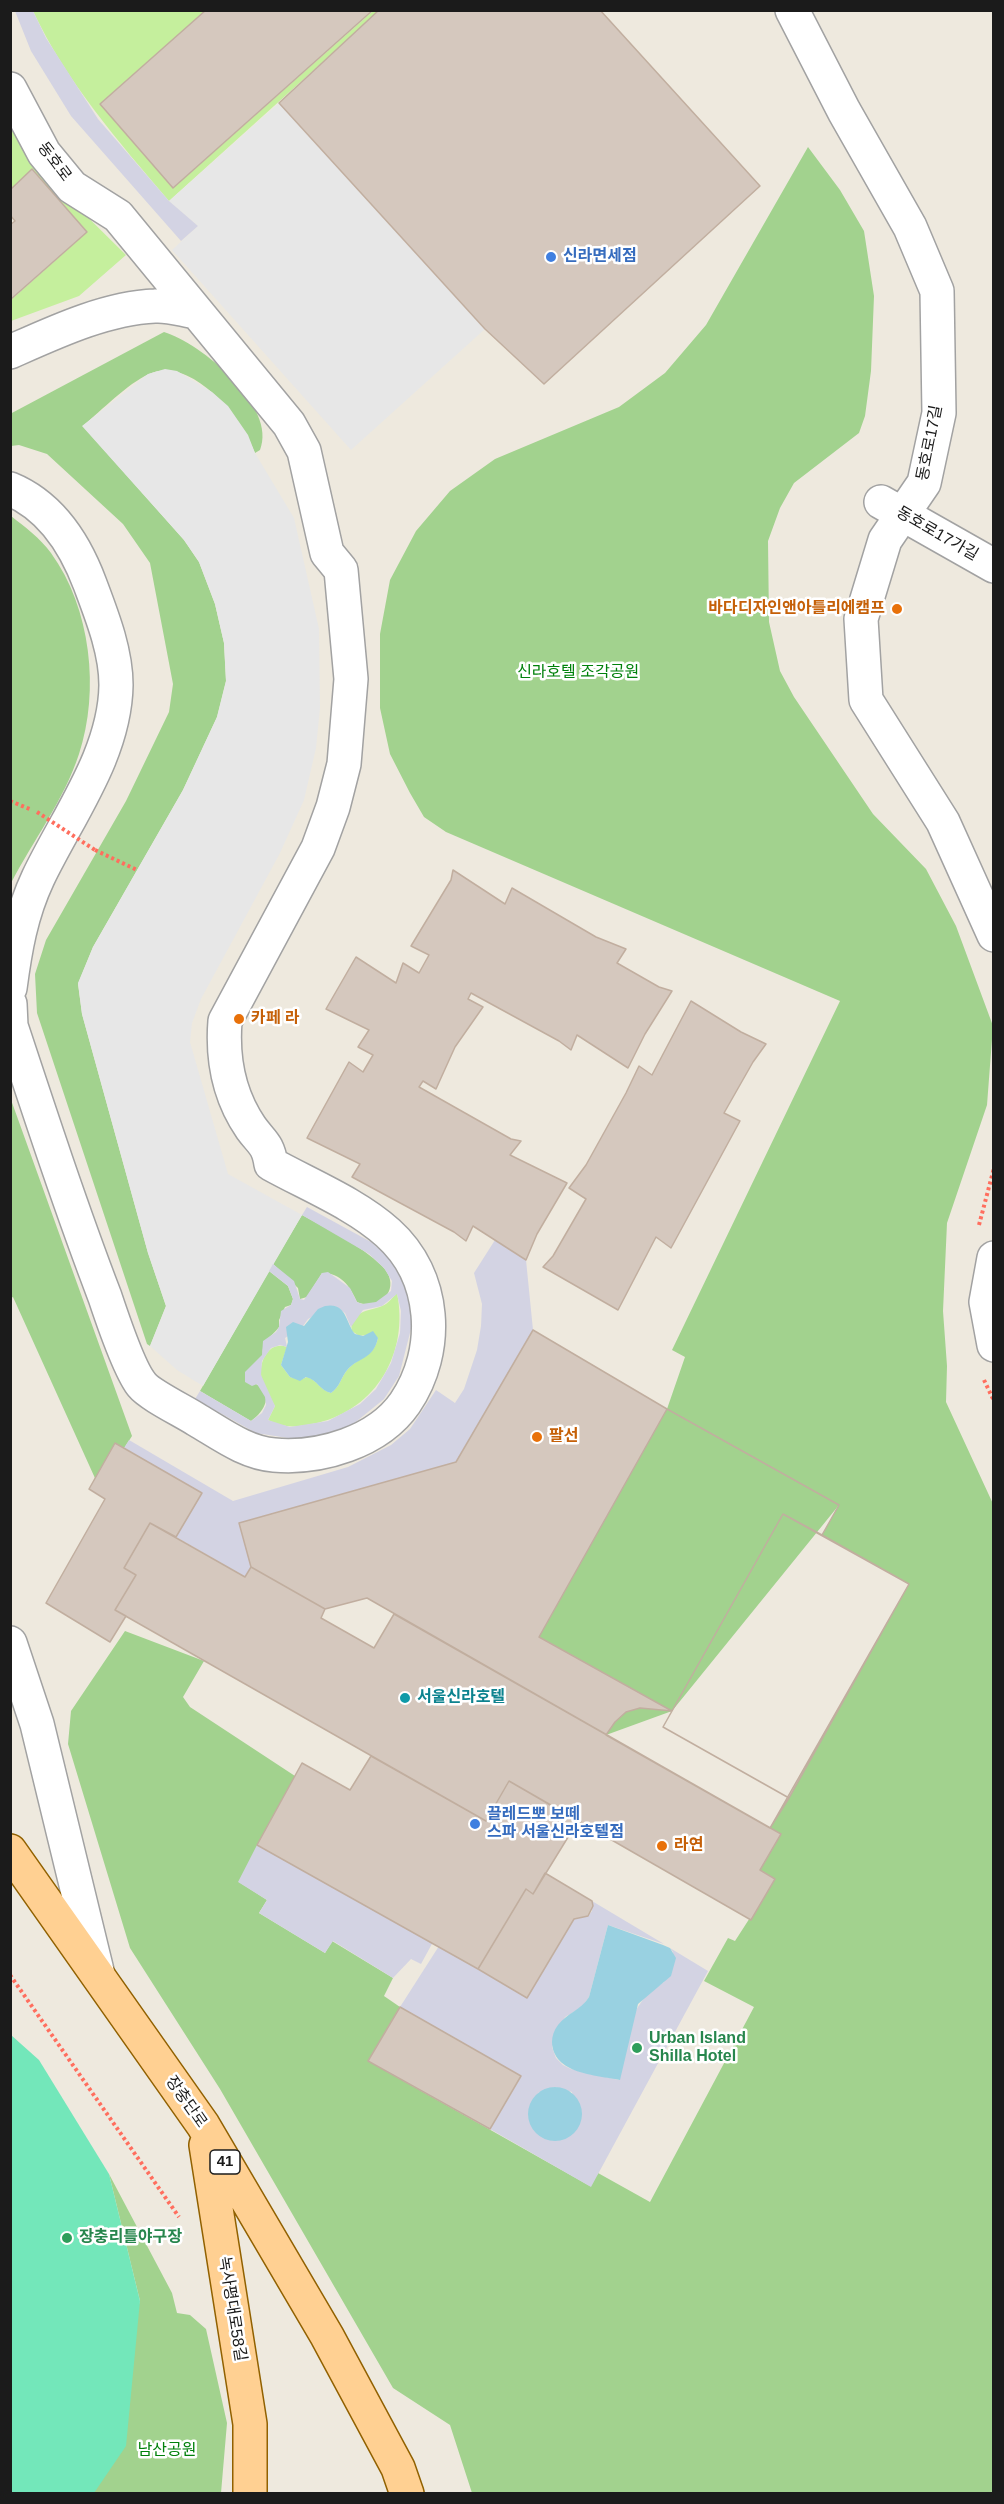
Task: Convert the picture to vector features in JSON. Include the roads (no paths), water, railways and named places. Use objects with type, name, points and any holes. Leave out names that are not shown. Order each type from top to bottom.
[{"type":"main road","name":"장충단로","points":[[10,1851],[203,2125],[327,2336],[395,2485]]},
{"type":"main road","name":"녹사평대로58길","points":[[203,2125],[250,2424],[250,2493]]},
{"type":"street","name":"동호로17길","points":[[792,10],[844,111],[910,227],[937,291],[939,413],[924,483],[892,508],[885,540],[861,619],[866,700],[943,822],[993,936]]},
{"type":"street","name":"동호로","points":[[10,89],[44,153],[72,187],[118,216],[289,424],[304,451],[327,552],[341,570],[351,679],[344,764],[339,785],[318,848],[225,1021],[223,1049],[229,1082],[238,1104],[252,1128],[269,1148],[271,1164],[354,1210],[388,1233],[415,1265],[427,1299],[429,1334],[422,1370],[404,1404],[377,1430],[344,1447],[311,1454],[273,1455],[240,1445],[142,1386],[118,1334],[73,1213],[11,1026],[10,1004]]},
{"type":"street","points":[[10,352],[77,325],[132,309],[156,305],[196,312]]},
{"type":"street","points":[[10,489],[45,510],[78,554],[112,649],[116,684],[112,717],[103,751],[37,880],[20,922],[10,988]]},
{"type":"street","name":"동호로17가길","points":[[892,508],[993,566]]},
{"type":"street","points":[[993,1258],[986,1302],[993,1345]]},
{"type":"street","points":[[10,1643],[37,1724],[99,1979]]},
{"type":"water","points":[[325,1306],[338,1307],[342,1310],[355,1334],[363,1336],[373,1331],[378,1338],[373,1350],[348,1369],[331,1393],[310,1378],[306,1377],[300,1381],[290,1377],[281,1365],[288,1342],[286,1327],[293,1322],[304,1326],[318,1309]]},
{"type":"water","points":[[608,1925],[670,1948],[676,1958],[671,1976],[638,2004],[620,2080],[588,2074],[568,2067],[554,2053],[552,2042],[558,2025],[589,1997]]},
{"type":"water","points":[[555,2087],[565,2089],[574,2095],[580,2104],[582,2114],[580,2124],[574,2133],[565,2139],[555,2141],[545,2139],[536,2133],[530,2124],[528,2114],[530,2104],[536,2095],[545,2089]]},
{"type":"place","name":"신라면세점","points":[[551,257]]},
{"type":"place","name":"바다디자인앤아틀리에캠프","points":[[897,609]]},
{"type":"place","name":"카페 라","points":[[239,1019]]},
{"type":"place","name":"팔선","points":[[537,1437]]},
{"type":"place","name":"서울신라호텔","points":[[405,1698]]},
{"type":"place","name":"끌레드뽀 보떼 스파 서울신라호텔점","points":[[475,1824]]},
{"type":"place","name":"라연","points":[[662,1846]]},
{"type":"place","name":"Urban Island Shilla Hotel","points":[[637,2048]]},
{"type":"place","name":"장충리틀야구장","points":[[67,2238]]},
{"type":"park label","name":"신라호텔 조각공원","points":[[578,673]]},
{"type":"park label","name":"남산공원","points":[[167,2451]]}]
